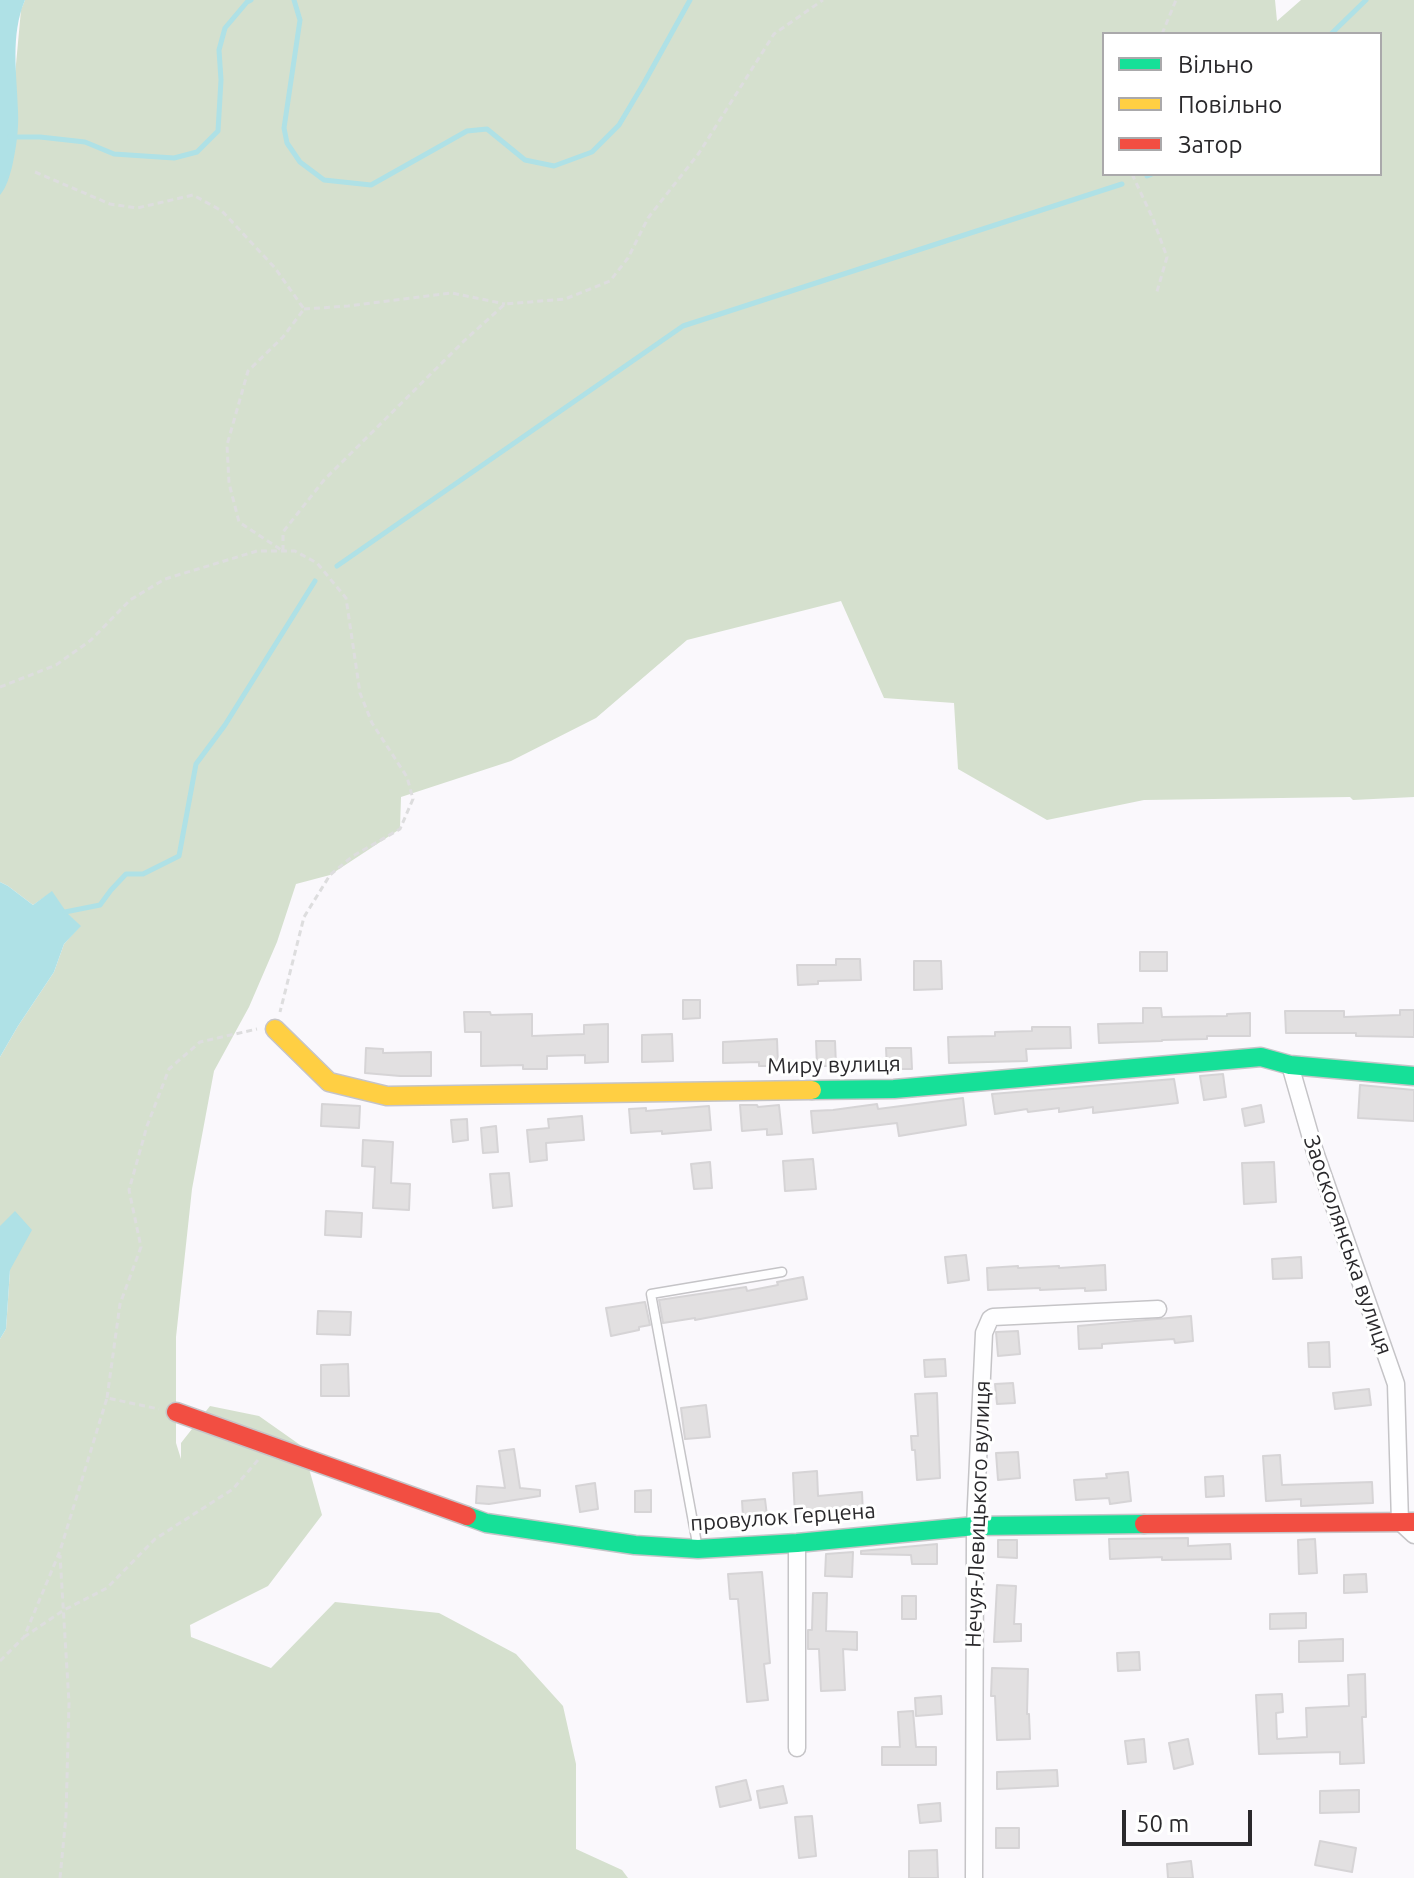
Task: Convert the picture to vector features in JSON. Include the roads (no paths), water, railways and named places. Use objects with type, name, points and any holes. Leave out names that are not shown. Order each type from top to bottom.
[{"type":"street","name":"Миру вулиця","points":[[275,1029],[329,1082],[387,1096],[894,1089],[1261,1057],[1290,1065],[1414,1076]]},
{"type":"street","name":"Заосколянська вулиця","points":[[1290,1065],[1315,1152],[1396,1384],[1407,1522]]},
{"type":"street","name":"Нечуя-Левицького вулиця","points":[[974,1878],[975,1526],[984,1333],[993,1317],[1158,1309]]},
{"type":"street","name":"провулок Герцена","points":[[176,1412],[486,1523],[635,1545],[698,1549],[975,1526],[1407,1522]]},
{"type":"street","points":[[1407,1522],[1414,1535]]},
{"type":"street","points":[[797,1543],[797,1748]]},
{"type":"lane","points":[[698,1549],[651,1294],[782,1272]]},
{"type":"water","points":[[0,0],[25,0],[16,41],[17,139],[10,175],[0,195]]},
{"type":"water","points":[[0,882],[33,905],[52,891],[67,913],[81,926],[64,944],[54,972],[0,1057]]},
{"type":"water","points":[[15,1211],[32,1230],[10,1270],[6,1329],[0,1339],[0,1226]]},
{"type":"waterway","points":[[10,137],[85,142],[114,154],[174,158],[197,152],[218,131],[219,50],[225,28],[251,0]]},
{"type":"waterway","points":[[294,0],[300,20],[284,128],[287,143],[300,162],[324,180],[371,185],[467,131],[487,129],[525,160],[554,166],[592,152],[619,125],[690,0]]},
{"type":"waterway","points":[[1333,32],[1366,0]]},
{"type":"waterway","points":[[337,566],[683,326],[1122,184]]},
{"type":"waterway","points":[[65,912],[100,905],[126,874],[143,874],[179,856],[196,764],[225,725],[315,581]]}]
